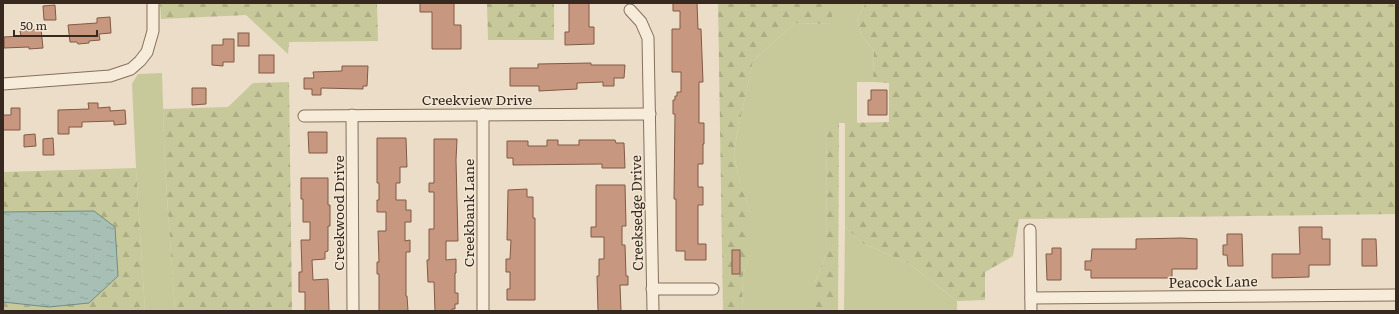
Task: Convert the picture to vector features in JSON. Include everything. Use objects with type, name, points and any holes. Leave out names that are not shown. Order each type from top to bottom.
[{"type":"street","points":[[3,84],[110,76],[131,68],[138,63],[147,52],[153,31],[153,3]]},
{"type":"street","name":"Creeksedge Drive","points":[[630,10],[641,22],[648,38],[653,311]]},
{"type":"street","name":"Creekbank Lane","points":[[483,114],[483,311]]},
{"type":"street","name":"Creekview Drive","points":[[304,116],[650,114]]},
{"type":"street","name":"Creekwood Drive","points":[[352,115],[353,311]]},
{"type":"street","points":[[1030,230],[1031,311]]},
{"type":"street","points":[[652,289],[713,289]]},
{"type":"street","name":"Peacock Lane","points":[[1031,298],[1396,295]]},
{"type":"green space","points":[[160,3],[377,3],[378,41],[289,42],[288,54],[246,15],[161,19]]},
{"type":"green space","points":[[487,3],[554,3],[554,40],[488,40]]},
{"type":"green space","points":[[718,3],[832,3],[832,24],[795,23],[753,61],[734,154],[738,175],[750,213],[750,255],[742,278],[743,311],[723,311]]},
{"type":"green space","points":[[832,3],[865,3],[857,19],[861,35],[874,51],[873,82],[857,82],[857,123],[827,123],[826,255],[815,282],[815,311],[743,311],[742,278],[750,255],[750,213],[738,175],[734,154],[753,61],[795,23],[832,24]]},
{"type":"green space","points":[[865,3],[1396,3],[1396,214],[1019,219],[1013,256],[985,272],[985,300],[957,301],[908,263],[864,244],[845,227],[845,123],[889,122],[889,83],[873,82],[874,51],[861,35],[857,19]]},
{"type":"green space","points":[[162,73],[165,168],[175,311],[145,311],[132,84],[138,74]]},
{"type":"green space","points":[[289,82],[292,311],[175,311],[165,168],[163,109],[228,107],[253,83]]},
{"type":"green space","points":[[827,123],[839,123],[838,311],[815,311],[815,282],[826,255]]},
{"type":"green space","points":[[136,168],[145,311],[3,311],[3,172]]},
{"type":"green space","points":[[845,227],[864,244],[908,263],[957,301],[957,311],[844,311]]},
{"type":"water","points":[[94,211],[115,227],[118,276],[89,303],[49,307],[3,302],[3,212]]},
{"type":"building","points":[[420,3],[454,3],[454,25],[461,25],[461,49],[432,49],[432,12],[420,12]]},
{"type":"building","points":[[569,3],[589,3],[589,27],[594,27],[594,44],[565,45],[565,32],[569,32]]},
{"type":"building","points":[[673,3],[697,3],[698,29],[701,29],[703,82],[699,82],[699,123],[704,123],[704,144],[703,164],[698,164],[698,187],[703,187],[703,205],[698,205],[698,244],[706,244],[706,260],[685,260],[685,251],[676,251],[676,199],[674,199],[675,114],[673,114],[673,100],[675,100],[675,96],[677,96],[677,92],[681,92],[681,72],[672,72],[672,29],[680,29],[680,11],[673,11]]},
{"type":"building","points":[[55,5],[56,20],[44,20],[43,6]]},
{"type":"building","points":[[110,17],[111,33],[99,34],[100,40],[78,44],[77,42],[70,42],[68,25],[97,23],[97,18]]},
{"type":"building","points":[[41,29],[43,48],[4,48],[4,37],[21,36],[20,31]]},
{"type":"building","points":[[238,33],[249,33],[249,46],[238,46]]},
{"type":"building","points":[[223,39],[234,39],[234,62],[223,62],[223,66],[212,65],[212,45],[223,45]]},
{"type":"building","points":[[259,55],[274,55],[274,73],[259,73]]},
{"type":"building","points":[[591,63],[591,65],[625,65],[624,78],[614,78],[614,86],[603,86],[603,82],[577,83],[577,89],[539,91],[539,86],[510,86],[510,68],[538,68],[538,64]]},
{"type":"building","points":[[342,66],[368,66],[367,86],[363,86],[363,89],[321,88],[321,95],[312,95],[312,89],[304,89],[304,78],[314,78],[313,72],[342,71]]},
{"type":"building","points":[[192,88],[206,88],[206,104],[192,105]]},
{"type":"building","points":[[871,90],[887,90],[887,115],[868,115],[868,100],[871,100]]},
{"type":"building","points":[[88,103],[98,103],[98,108],[110,107],[110,111],[125,110],[126,124],[114,125],[114,121],[82,122],[82,127],[69,127],[69,134],[58,134],[58,110],[89,109]]},
{"type":"building","points":[[11,108],[20,108],[20,130],[3,130],[3,115],[11,115]]},
{"type":"building","points":[[308,132],[327,132],[327,153],[309,153]]},
{"type":"building","points":[[35,134],[36,146],[24,147],[24,135]]},
{"type":"building","points":[[53,138],[54,155],[43,155],[43,139]]},
{"type":"building","points":[[377,138],[406,138],[407,167],[400,167],[400,183],[396,183],[396,200],[406,200],[406,210],[411,210],[411,222],[405,222],[405,241],[410,240],[410,252],[406,252],[406,296],[408,311],[379,311],[379,274],[377,274],[377,262],[379,262],[378,231],[386,231],[386,212],[377,212],[379,183],[377,183]]},
{"type":"building","points":[[434,139],[457,139],[456,160],[458,241],[446,241],[446,260],[456,259],[455,293],[458,293],[458,304],[455,304],[455,309],[452,309],[452,311],[435,311],[434,282],[428,282],[427,260],[429,260],[429,229],[434,229],[434,192],[429,192],[429,183],[434,183]]},
{"type":"building","points":[[547,140],[558,140],[558,145],[579,145],[579,140],[615,140],[616,143],[624,143],[625,168],[602,168],[602,164],[513,165],[513,158],[507,158],[507,141],[528,141],[528,146],[547,146]]},
{"type":"building","points":[[301,178],[328,178],[330,226],[328,226],[328,251],[325,252],[325,259],[312,260],[313,280],[328,279],[329,311],[305,311],[305,292],[299,292],[299,272],[302,272],[301,240],[310,240],[310,222],[303,222]]},
{"type":"building","points":[[596,185],[625,185],[626,226],[622,226],[622,245],[625,245],[626,276],[628,276],[628,285],[620,285],[621,311],[598,311],[597,276],[599,276],[599,259],[604,259],[604,237],[591,237],[591,227],[596,227]]},
{"type":"building","points":[[527,189],[527,197],[533,197],[533,218],[535,218],[535,300],[507,300],[507,289],[510,289],[510,272],[506,272],[506,259],[510,259],[511,240],[507,240],[508,190]]},
{"type":"building","points":[[1299,227],[1322,227],[1322,239],[1330,239],[1330,265],[1309,265],[1309,277],[1272,278],[1272,254],[1300,254]]},
{"type":"building","points":[[1227,234],[1242,234],[1243,266],[1228,266],[1227,255],[1223,255],[1223,245],[1227,245]]},
{"type":"building","points":[[1136,239],[1197,239],[1197,269],[1172,269],[1172,278],[1091,278],[1091,270],[1085,270],[1085,261],[1091,261],[1092,249],[1136,249]]},
{"type":"building","points":[[1362,239],[1376,239],[1377,266],[1362,266]]},
{"type":"building","points":[[1052,248],[1061,248],[1061,280],[1047,280],[1046,254],[1052,254]]},
{"type":"building","points":[[732,250],[740,250],[740,274],[732,274]]}]
